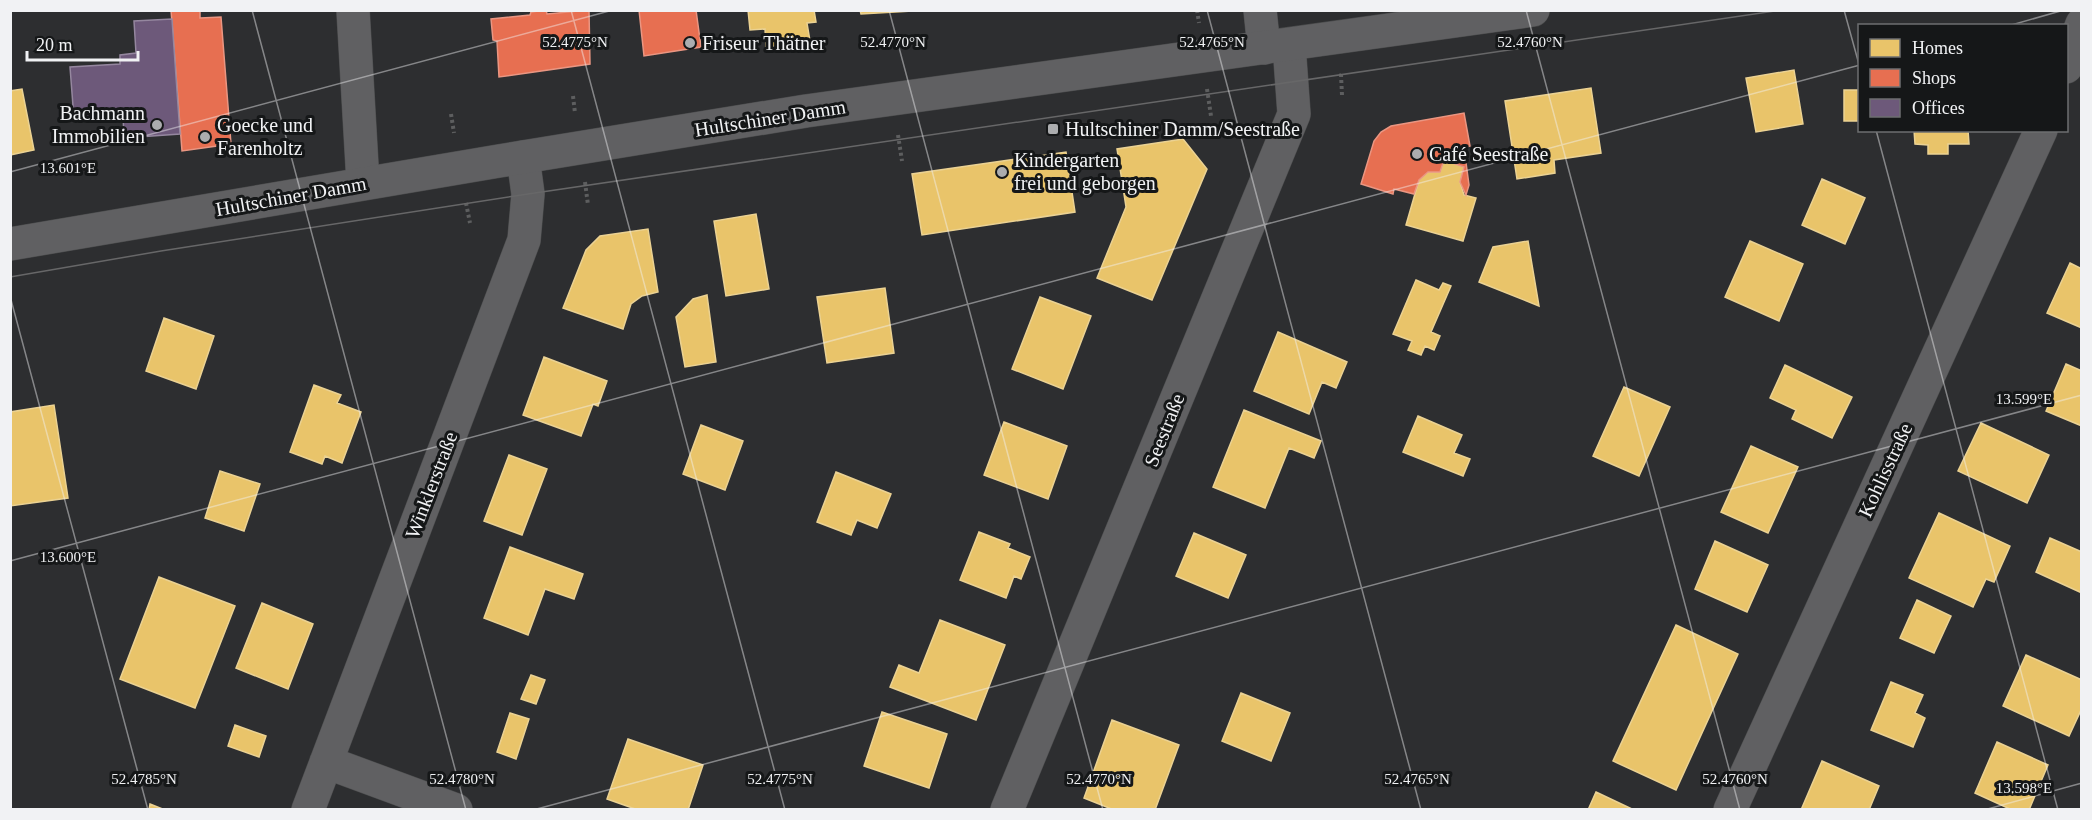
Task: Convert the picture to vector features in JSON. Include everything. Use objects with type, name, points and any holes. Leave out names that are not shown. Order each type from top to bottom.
[{"type":"street","points":[[353,10],[363,183]]},
{"type":"street","name":"Seestraße","points":[[1007,810],[1294,114],[1276,47],[1260,10]]},
{"type":"street","name":"Hultschiner Damm","points":[[10,244],[363,183],[870,102],[1533,10]]},
{"type":"street","points":[[2068,64],[2082,24]]},
{"type":"street","name":"Kohlisstraße","points":[[1730,810],[2040,132]]},
{"type":"street","name":"Winklerstraße","points":[[308,810],[524,240],[528,194],[523,157]]},
{"type":"street","points":[[326,762],[456,810]]},
{"type":"building: Homes","points":[[748,10],[814,10],[816,22],[807,23],[810,41],[766,47],[765,29],[750,30]]},
{"type":"building: Homes","points":[[860,10],[912,10],[912,11],[861,14]]},
{"type":"building: Homes","points":[[1794,70],[1803,124],[1756,132],[1746,78]]},
{"type":"building: Homes","points":[[1591,88],[1601,153],[1554,160],[1555,173],[1517,179],[1505,101]]},
{"type":"building: Homes","points":[[22,89],[34,150],[10,155],[10,91]]},
{"type":"building: Homes","points":[[1844,90],[1858,90],[1858,121],[1844,121]]},
{"type":"building: Homes","points":[[1914,132],[1968,132],[1969,144],[1948,144],[1948,154],[1928,154],[1928,145],[1915,144]]},
{"type":"building: Homes","points":[[1183,139],[1207,169],[1152,300],[1097,278],[1126,207],[1117,149]]},
{"type":"building: Homes","points":[[1066,152],[1075,212],[922,235],[912,174]]},
{"type":"building: Homes","points":[[1444,160],[1464,167],[1460,182],[1464,195],[1476,198],[1463,241],[1406,225],[1419,180],[1428,172],[1440,172]]},
{"type":"building: Homes","points":[[1822,179],[1865,198],[1845,244],[1802,225]]},
{"type":"building: Homes","points":[[756,214],[769,289],[726,296],[714,221]]},
{"type":"building: Homes","points":[[648,229],[658,292],[642,296],[631,304],[623,329],[563,308],[586,250],[600,236]]},
{"type":"building: Homes","points":[[1528,241],[1539,306],[1479,282],[1493,247]]},
{"type":"building: Homes","points":[[1750,241],[1803,264],[1779,321],[1725,297]]},
{"type":"building: Homes","points":[[2070,263],[2082,269],[2082,328],[2047,313]]},
{"type":"building: Homes","points":[[1416,280],[1439,290],[1443,283],[1451,286],[1431,332],[1440,336],[1434,350],[1425,346],[1421,355],[1408,350],[1412,341],[1393,334]]},
{"type":"building: Homes","points":[[885,288],[894,353],[827,363],[817,297]]},
{"type":"building: Homes","points":[[707,295],[716,362],[685,367],[676,317],[693,299]]},
{"type":"building: Homes","points":[[1040,297],[1091,316],[1063,389],[1012,369]]},
{"type":"building: Homes","points":[[164,318],[214,336],[196,389],[146,371]]},
{"type":"building: Homes","points":[[1278,332],[1347,362],[1336,388],[1322,382],[1309,414],[1254,391]]},
{"type":"building: Homes","points":[[544,357],[607,381],[598,406],[593,404],[581,436],[523,415]]},
{"type":"building: Homes","points":[[2066,364],[2082,371],[2082,426],[2046,411]]},
{"type":"building: Homes","points":[[1785,365],[1852,397],[1832,438],[1792,419],[1796,410],[1770,398]]},
{"type":"building: Homes","points":[[314,385],[341,395],[337,403],[361,412],[342,463],[325,456],[322,464],[290,452]]},
{"type":"building: Homes","points":[[1624,387],[1670,407],[1639,476],[1593,456]]},
{"type":"building: Homes","points":[[54,405],[68,498],[10,506],[10,412]]},
{"type":"building: Homes","points":[[1244,410],[1321,441],[1314,458],[1289,448],[1265,508],[1213,487]]},
{"type":"building: Homes","points":[[1418,416],[1462,435],[1454,453],[1470,459],[1463,476],[1403,452]]},
{"type":"building: Homes","points":[[1004,422],[1067,446],[1048,499],[984,475]]},
{"type":"building: Homes","points":[[1981,423],[2049,455],[2027,503],[1958,471]]},
{"type":"building: Homes","points":[[701,425],[743,441],[725,490],[683,474]]},
{"type":"building: Homes","points":[[1751,446],[1798,467],[1768,533],[1721,512]]},
{"type":"building: Homes","points":[[509,455],[547,469],[522,535],[484,521]]},
{"type":"building: Homes","points":[[220,471],[260,484],[244,531],[205,518]]},
{"type":"building: Homes","points":[[836,472],[891,494],[877,528],[857,520],[851,535],[817,522]]},
{"type":"building: Homes","points":[[1939,513],[2010,546],[1994,582],[1986,579],[1973,607],[1909,578]]},
{"type":"building: Homes","points":[[979,532],[1010,544],[1008,548],[1030,557],[1021,579],[1014,576],[1006,598],[960,580]]},
{"type":"building: Homes","points":[[1194,533],[1246,555],[1228,598],[1176,576]]},
{"type":"building: Homes","points":[[2050,538],[2082,552],[2082,593],[2036,572]]},
{"type":"building: Homes","points":[[1715,541],[1768,565],[1747,612],[1695,589]]},
{"type":"building: Homes","points":[[510,547],[583,574],[574,599],[545,589],[528,635],[484,618]]},
{"type":"building: Homes","points":[[159,577],[235,606],[195,708],[120,679]]},
{"type":"building: Homes","points":[[1917,600],[1951,616],[1934,653],[1900,638]]},
{"type":"building: Homes","points":[[262,603],[313,624],[288,689],[236,668]]},
{"type":"building: Homes","points":[[940,620],[1005,645],[976,720],[890,687],[899,665],[919,673]]},
{"type":"building: Homes","points":[[1676,625],[1738,654],[1676,790],[1613,761]]},
{"type":"building: Homes","points":[[2026,655],[2082,680],[2082,708],[2069,736],[2003,706]]},
{"type":"building: Homes","points":[[531,675],[545,680],[536,704],[521,699]]},
{"type":"building: Homes","points":[[1891,682],[1923,695],[1915,713],[1925,718],[1913,747],[1871,730]]},
{"type":"building: Homes","points":[[1241,693],[1290,713],[1271,761],[1222,741]]},
{"type":"building: Homes","points":[[882,712],[947,734],[929,788],[864,766]]},
{"type":"building: Homes","points":[[510,713],[529,719],[516,759],[497,752]]},
{"type":"building: Homes","points":[[1112,720],[1179,745],[1155,810],[1114,810],[1084,798]]},
{"type":"building: Homes","points":[[235,725],[266,736],[259,757],[228,746]]},
{"type":"building: Homes","points":[[628,739],[703,765],[688,810],[638,810],[607,799]]},
{"type":"building: Homes","points":[[1997,742],[2048,765],[2029,810],[2012,810],[1975,793]]},
{"type":"building: Homes","points":[[1822,761],[1879,786],[1869,810],[1801,810]]},
{"type":"building: Homes","points":[[1596,792],[1634,810],[1588,810]]},
{"type":"building: Homes","points":[[150,804],[165,810],[149,810]]},
{"type":"building: Shops","points":[[171,10],[200,10],[200,18],[221,17],[231,144],[182,151]]},
{"type":"building: Shops","points":[[546,10],[547,14],[589,10],[590,64],[499,77],[497,41],[493,40],[491,19],[530,15],[531,12]]},
{"type":"building: Shops","points":[[639,10],[696,10],[701,47],[644,56]]},
{"type":"building: Shops","name":"Café Seestraße","points":[[1464,113],[1470,146],[1464,148],[1469,185],[1466,195],[1460,182],[1464,167],[1444,160],[1440,172],[1428,172],[1419,180],[1414,194],[1394,189],[1393,194],[1361,184],[1374,141],[1381,132],[1391,126]]},
{"type":"building: Offices","points":[[172,19],[180,134],[124,138],[123,115],[74,119],[70,67],[120,64],[120,55],[136,53],[134,21]]},
{"type":"tram line","points":[[10,277],[528,194],[1782,10]]},
{"type":"place","name":"Friseur Thätner","points":[[690,43]]},
{"type":"place","name":"Bachmann Immobilien","points":[[157,125]]},
{"type":"place","name":"Hultschiner Damm/Seestraße","points":[[1053,129]]},
{"type":"place","name":"Goecke und Farenholtz","points":[[205,137]]},
{"type":"place","name":"Café Seestraße","points":[[1417,154]]},
{"type":"place","name":"Kindergarten frei und geborgen","points":[[1002,172]]}]
